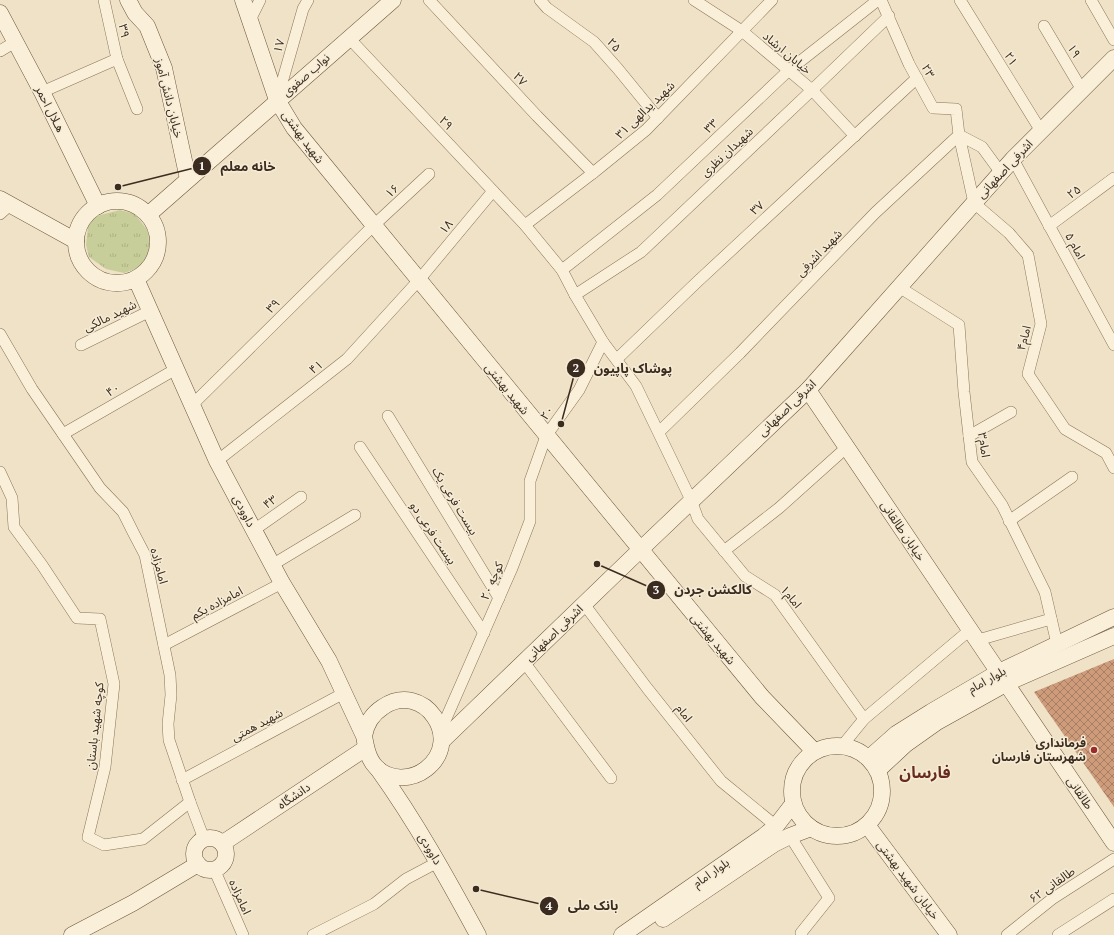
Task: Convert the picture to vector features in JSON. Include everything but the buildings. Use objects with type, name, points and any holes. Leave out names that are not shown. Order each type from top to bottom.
[{"type":"main road","name":"خیابان دانش آموز","points":[[128,0],[135,13],[147,26],[164,68],[188,179]]},
{"type":"main road","name":"شهید بهشتی","points":[[244,0],[277,100],[294,128],[373,226],[762,697],[814,752]]},
{"type":"main road","name":"نواب صفوی","points":[[149,214],[392,0]]},
{"type":"main road","name":"هـلال احمر","points":[[0,13],[42,92],[98,206]]},
{"type":"main road","name":"اشرفی اصفهانی","points":[[441,736],[524,662],[808,390],[1013,159],[1114,58]]},
{"type":"main road","points":[[115,200],[128,202],[139,206],[149,214],[156,225],[159,237],[159,250],[154,262],[147,272],[136,279],[124,283],[112,284],[100,280],[90,273],[82,264],[77,253],[76,241],[78,228],[92,209],[103,203],[115,200]]},
{"type":"main road","points":[[4,206],[76,241]]},
{"type":"main road","name":"داوودی","points":[[136,279],[217,461],[282,583],[329,662],[365,742]]},
{"type":"main road","name":"خیابان طالقانی","points":[[808,390],[1003,678]]},
{"type":"main road","name":"بلوار امام","points":[[873,764],[906,744],[1003,678],[1058,644],[1114,618]]},
{"type":"main road","name":"بلوار امام","points":[[1003,678],[1114,636]]},
{"type":"main road","name":"طالقانی","points":[[1003,678],[1114,843]]},
{"type":"main road","points":[[399,700],[421,704],[430,711],[441,736],[440,751],[435,761],[418,775],[407,778],[385,774],[376,767],[370,758],[365,742],[366,726],[372,717],[379,709],[388,703],[399,700]]},
{"type":"main road","name":"دانشگاه","points":[[223,844],[365,742]]},
{"type":"main road","points":[[827,746],[842,746],[857,750],[873,764],[882,784],[882,800],[877,813],[867,825],[854,833],[840,836],[825,834],[811,828],[800,818],[793,804],[791,789],[794,774],[802,761],[814,752],[827,746]]},
{"type":"main road","name":"داوودی","points":[[376,767],[396,795],[438,862],[478,935]]},
{"type":"main road","name":"بلوار امام","points":[[622,935],[764,836],[776,826],[793,804]]},
{"type":"main road","name":"خیابان شهید بهشتی","points":[[867,825],[949,935]]},
{"type":"main road","name":"بلوار امام","points":[[641,935],[774,844],[811,828]]},
{"type":"main road","points":[[211,838],[218,839],[223,844],[226,849],[226,856],[224,862],[220,866],[214,869],[203,868],[198,864],[195,858],[195,850],[198,843],[204,839],[211,838]]},
{"type":"main road","points":[[72,935],[133,903],[198,864]]},
{"type":"street","name":"۳۹","points":[[104,0],[117,59],[136,109]]},
{"type":"street","points":[[250,20],[260,0]]},
{"type":"street","name":"۱۷","points":[[277,100],[303,9],[308,0]]},
{"type":"street","name":"۲۷","points":[[429,0],[537,116],[593,173]]},
{"type":"street","name":"۲۵","points":[[540,0],[547,8],[594,42],[658,118]]},
{"type":"street","name":"خیابان ارشاد","points":[[694,0],[742,32],[812,90],[855,136]]},
{"type":"street","name":"۳۱ شهید یدالهی","points":[[525,225],[646,130],[772,0]]},
{"type":"street","name":"۳۳","points":[[562,270],[657,195],[788,71],[878,0]]},
{"type":"street","name":"۲۳","points":[[881,0],[909,64],[933,108],[956,109],[959,135]]},
{"type":"street","name":"۲۱","points":[[960,0],[1041,131]]},
{"type":"street","points":[[1091,0],[1114,40]]},
{"type":"street","name":"شهیدان نظری","points":[[575,295],[641,252],[888,16]]},
{"type":"street","name":"۱۹","points":[[1044,26],[1082,90]]},
{"type":"street","name":"۲۹","points":[[349,38],[525,225],[562,270],[575,295],[604,342],[617,359]]},
{"type":"street","points":[[0,51],[16,42]]},
{"type":"street","points":[[42,92],[117,59]]},
{"type":"street","name":"۳۷","points":[[617,359],[696,282],[917,78]]},
{"type":"street","points":[[959,135],[982,147],[1001,173]]},
{"type":"street","points":[[959,135],[974,202]]},
{"type":"street","name":"شهید اشرفی","points":[[659,432],[740,353],[875,213],[959,135]]},
{"type":"street","name":"امام ۵","points":[[1013,159],[1049,226],[1109,324],[1114,345]]},
{"type":"street","name":"۱۶","points":[[373,226],[429,174]]},
{"type":"street","name":"۲۵","points":[[1049,226],[1114,178]]},
{"type":"street","name":"۱۸","points":[[419,280],[493,191]]},
{"type":"street","name":"امام۴","points":[[974,202],[1009,233],[1028,255],[1041,324],[1028,374],[1065,429],[1106,453],[1114,468]]},
{"type":"street","name":"۳۹","points":[[192,405],[373,226]]},
{"type":"street","name":"۴۱","points":[[217,461],[347,359],[419,280]]},
{"type":"street","name":"امام۳","points":[[899,287],[959,325],[972,462],[1002,505],[1045,592],[1058,644]]},
{"type":"street","name":"شهید مالکی","points":[[81,345],[150,311]]},
{"type":"street","name":"امامزاده","points":[[0,334],[32,389],[100,488],[123,512],[145,555],[170,675],[171,695],[168,724],[169,740],[204,839]]},
{"type":"street","name":"۲۰","points":[[546,436],[579,390],[604,342]]},
{"type":"street","name":"امام۱","points":[[617,359],[636,386],[692,500],[698,519],[745,576],[775,595],[864,719]]},
{"type":"street","name":"۴۰","points":[[63,434],[176,369]]},
{"type":"street","points":[[969,436],[1012,412]]},
{"type":"street","name":"بیست فرعی یک","points":[[388,416],[499,598]]},
{"type":"street","name":"کوچه ۲۰","points":[[441,736],[530,521],[530,481],[546,436]]},
{"type":"street","points":[[724,551],[779,508],[847,447]]},
{"type":"street","name":"بیست فرعی دو","points":[[360,448],[484,633]]},
{"type":"street","name":"کوچه شهید باستان","points":[[0,472],[12,498],[14,527],[42,565],[77,618],[100,619],[114,684],[105,767],[88,837],[104,845],[143,839],[190,802]]},
{"type":"street","points":[[1009,521],[1072,477]]},
{"type":"street","name":"۴۳","points":[[254,530],[301,497]]},
{"type":"street","points":[[272,565],[354,515]]},
{"type":"street","name":"امامزاده یکم","points":[[164,645],[282,583]]},
{"type":"street","name":"امام","points":[[584,604],[647,688],[721,781],[776,826]]},
{"type":"street","points":[[842,746],[864,719],[974,635],[1051,619]]},
{"type":"street","points":[[524,662],[611,778]]},
{"type":"street","name":"شهید همتی","points":[[182,780],[344,693]]},
{"type":"street","points":[[790,836],[829,898],[801,934],[802,935]]},
{"type":"street","name":"طالقانی ۶۲","points":[[1007,935],[1052,899],[1114,859]]},
{"type":"street","points":[[313,935],[374,904],[406,879],[438,862]]},
{"type":"street","name":"امامزاده","points":[[214,869],[243,935]]},
{"type":"street","points":[[1058,935],[1114,899]]},
{"type":"green space","points":[[120,210],[135,214],[148,231],[150,252],[141,267],[124,273],[106,269],[89,257],[86,245],[88,226],[96,216]]},
{"type":"place","name":"خانه معلم","points":[[118,187]]},
{"type":"place","name":"پوشاک پاپیون","points":[[561,424]]},
{"type":"place","name":"کالکشن جردن","points":[[597,564]]},
{"type":"place","name":"فرمانداری شهرستان فارسان","points":[[1094,750]]},
{"type":"place","name":"بانک ملی","points":[[476,889]]},
{"type":"district","name":"فارسان","points":[[925,772]]}]
